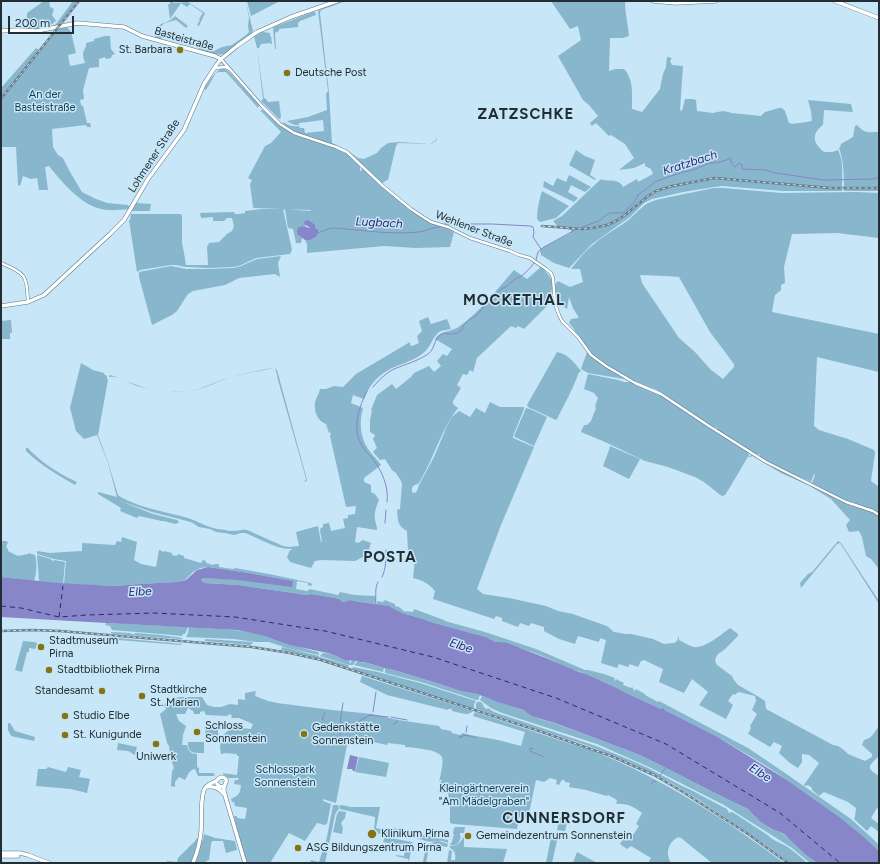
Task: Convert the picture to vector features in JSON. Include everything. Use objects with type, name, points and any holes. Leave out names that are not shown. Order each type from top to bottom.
[{"type":"main road","name":"Lohmener Straße","points":[[1,306],[28,302],[40,298],[51,290],[124,220],[148,179],[184,130],[203,86],[221,59],[255,34],[291,17],[337,1]]},
{"type":"main road","points":[[653,1],[676,3],[716,1]]},
{"type":"main road","points":[[836,1],[879,18]]},
{"type":"main road","name":"Basteistraße","points":[[1,31],[37,31],[77,23],[124,27],[145,37],[215,56],[221,59]]},
{"type":"main road","points":[[204,791],[208,787],[217,783],[219,777],[224,777],[226,781],[223,786],[244,863]]},
{"type":"main road","points":[[193,863],[201,832],[204,791],[208,785],[217,783],[223,786]]},
{"type":"main road","points":[[208,787],[216,787],[225,794]]},
{"type":"main road","points":[[1,855],[20,853],[47,863]]},
{"type":"street","name":"Wehlener Straße","points":[[221,59],[262,106],[280,124],[298,135],[347,152],[383,186],[423,217],[431,222],[470,238],[530,258],[546,268],[553,278],[556,308],[562,321],[578,336],[587,350],[597,361],[641,386],[661,394],[766,462],[847,502],[879,515]]},
{"type":"street","points":[[215,68],[225,67],[230,69]]},
{"type":"street","points":[[1,263],[18,271],[24,277],[28,302]]},
{"type":"green space","points":[[44,1],[49,1],[50,7],[54,9],[52,15],[56,21],[45,28],[26,30],[27,13]]},
{"type":"green space","points":[[73,1],[78,1],[59,25],[52,26],[56,24]]},
{"type":"green space","points":[[170,1],[174,3],[188,2],[205,13],[199,26],[197,25],[203,13],[190,4],[187,7],[181,3],[170,19],[168,4],[170,4]]},
{"type":"green space","points":[[247,1],[280,1],[251,16]]},
{"type":"green space","points":[[346,1],[321,10],[320,13],[329,93],[332,143],[347,150],[358,158],[364,159],[377,153],[388,143],[399,142],[429,144],[398,143],[388,180],[382,183],[346,151],[301,135],[283,123],[284,122],[291,126],[299,126],[300,128],[304,128],[305,133],[324,131],[323,120],[299,123],[299,125],[295,125],[287,121],[308,117],[327,110],[326,94],[328,91],[318,11],[324,7]]},
{"type":"green space","points":[[551,1],[625,1],[629,36],[623,38],[610,38],[609,71],[624,69],[627,73],[632,88],[632,109],[642,112],[660,89],[667,57],[672,58],[670,61],[672,65],[683,66],[680,110],[682,111],[685,99],[696,100],[697,111],[713,113],[724,111],[761,116],[765,112],[782,108],[785,111],[789,123],[793,124],[812,121],[808,100],[851,104],[853,112],[824,110],[823,125],[819,128],[815,135],[818,146],[824,152],[838,150],[840,154],[842,164],[842,191],[783,191],[723,186],[683,192],[652,199],[644,203],[630,217],[592,244],[569,268],[554,263],[541,255],[540,249],[571,233],[571,230],[559,228],[553,221],[562,216],[601,179],[620,183],[623,187],[637,179],[638,182],[653,174],[651,169],[645,166],[645,163],[634,168],[619,170],[634,158],[625,144],[611,135],[609,136],[596,123],[592,126],[590,123],[598,116],[583,100],[558,56],[581,40],[578,26],[570,29]]},
{"type":"green space","points":[[246,2],[253,31],[251,34],[223,54],[213,54],[199,50],[198,45],[201,49],[214,51],[222,47],[232,45],[249,32],[249,17]]},
{"type":"green space","points":[[315,12],[316,15],[300,21],[298,23],[298,27],[279,29],[279,31],[275,34],[275,49],[274,27]]},
{"type":"green space","points":[[175,16],[188,26],[186,28],[176,20],[165,23],[160,27],[162,40],[156,38],[158,26],[171,20]]},
{"type":"green space","name":"An der Basteistraße","points":[[67,27],[71,32],[76,53],[68,55],[70,66],[85,63],[83,54],[86,43],[105,36],[110,36],[111,49],[115,54],[112,55],[111,58],[106,59],[105,57],[99,59],[99,67],[89,68],[83,90],[84,99],[80,100],[87,123],[90,123],[91,127],[87,127],[86,125],[52,129],[53,147],[58,155],[63,158],[82,192],[107,203],[128,205],[130,207],[129,209],[104,210],[86,203],[72,192],[49,166],[45,167],[48,190],[39,190],[37,178],[31,179],[23,176],[20,186],[18,185],[16,147],[1,147],[1,101],[58,29]]},
{"type":"green space","points":[[263,32],[270,33],[272,44],[261,44],[259,48],[257,48],[254,36]]},
{"type":"green space","points":[[36,48],[39,50],[1,98],[1,88]]},
{"type":"green space","points":[[257,48],[264,98],[268,102],[279,101],[280,119],[261,101],[263,99]]},
{"type":"green space","points":[[223,68],[228,71],[259,105],[258,108],[226,72],[216,73]]},
{"type":"green space","points":[[216,73],[206,90],[204,89]]},
{"type":"green space","points":[[260,110],[263,110],[278,124],[292,133],[344,151],[360,165],[360,171],[363,168],[382,187],[413,213],[431,223],[454,232],[450,247],[416,248],[384,246],[307,253],[307,244],[305,240],[313,238],[318,233],[306,225],[305,227],[302,226],[298,235],[302,238],[301,243],[296,243],[293,229],[288,228],[285,209],[253,207],[250,184],[252,180],[248,178],[265,146],[271,143],[281,132]],"holes":[[[287,209],[311,210],[311,211]]]},
{"type":"green space","points":[[857,125],[865,131],[879,132],[879,191],[844,191],[843,164],[839,148],[841,144],[853,137],[855,126]]},
{"type":"green space","points":[[576,150],[595,160],[590,175],[596,179],[595,180],[569,165]]},
{"type":"green space","points":[[569,175],[591,187],[585,192],[571,185],[568,192],[578,198],[574,202],[543,187],[544,181],[553,186],[557,178],[566,182]]},
{"type":"green space","points":[[714,188],[782,193],[879,193],[879,238],[837,233],[792,234],[784,267],[785,283],[781,285],[781,290],[775,295],[772,312],[879,334],[879,372],[817,357],[814,426],[819,430],[848,439],[874,450],[875,453],[871,481],[879,487],[879,514],[847,502],[812,483],[814,474],[811,482],[771,464],[759,457],[759,454],[757,455],[717,430],[716,427],[714,428],[657,390],[635,382],[607,366],[592,354],[569,323],[571,319],[579,318],[569,297],[567,309],[556,299],[556,283],[558,281],[570,287],[583,282],[580,269],[571,269],[582,256],[598,241],[627,221],[645,205],[654,201]],"holes":[[[640,275],[679,277],[710,332],[734,364],[734,367],[723,379],[710,369],[695,352],[679,338],[642,283]]]},
{"type":"green space","points":[[542,191],[569,206],[556,218],[540,222],[537,219],[537,216]]},
{"type":"green space","points":[[136,203],[151,204],[150,211],[132,211]]},
{"type":"green space","points":[[262,209],[283,209],[292,250],[290,254],[256,258],[234,267],[208,268],[171,265],[140,270],[137,272],[129,220],[131,214],[182,215],[182,243],[186,265],[208,265],[207,247],[209,243],[219,242],[232,231],[234,226],[232,218],[227,218],[224,221],[213,221],[213,217],[201,218],[200,213],[234,212],[235,214],[238,214],[245,213],[245,211]]},
{"type":"green space","points":[[281,256],[278,263],[280,277],[275,274],[239,278],[225,285],[193,291],[188,294],[177,311],[152,325],[139,272],[171,266],[186,269],[234,268],[257,259]]},
{"type":"green space","points":[[541,267],[550,276],[552,281],[551,294],[547,306],[524,329],[518,326],[516,328],[511,326],[477,358],[473,372],[470,370],[467,375],[463,374],[457,385],[461,388],[453,401],[453,404],[458,408],[453,415],[444,431],[420,482],[413,486],[412,492],[415,493],[417,491],[447,426],[452,417],[459,411],[470,417],[476,408],[485,413],[490,402],[500,407],[524,407],[513,438],[534,447],[501,525],[477,589],[483,594],[546,606],[607,626],[614,632],[653,639],[664,644],[674,643],[677,641],[679,636],[679,640],[688,645],[694,647],[703,646],[730,628],[738,634],[738,636],[718,654],[715,661],[717,665],[732,676],[738,685],[765,701],[766,709],[833,745],[838,746],[848,754],[865,761],[872,757],[872,754],[862,745],[864,740],[871,736],[879,726],[879,756],[871,764],[870,768],[879,776],[879,809],[877,808],[871,818],[879,824],[879,832],[871,826],[867,831],[854,819],[856,808],[848,802],[824,792],[819,796],[808,785],[804,785],[819,763],[809,755],[802,754],[802,762],[798,768],[779,753],[782,746],[774,742],[770,747],[748,734],[751,728],[750,726],[757,714],[752,710],[756,701],[755,696],[739,692],[734,695],[733,694],[728,701],[733,705],[726,719],[699,705],[708,692],[692,679],[684,693],[659,682],[663,669],[644,660],[641,661],[638,667],[630,664],[628,667],[619,664],[617,668],[601,663],[606,640],[600,638],[599,642],[578,636],[575,644],[559,639],[544,631],[544,627],[531,623],[529,626],[520,623],[518,627],[502,621],[502,618],[496,616],[494,619],[433,599],[435,591],[426,583],[413,578],[415,559],[408,551],[407,531],[400,525],[397,510],[400,509],[402,484],[396,473],[392,470],[385,459],[380,460],[373,452],[377,448],[373,439],[375,435],[370,432],[370,420],[371,410],[377,395],[392,384],[396,389],[414,373],[429,366],[434,372],[441,366],[437,361],[443,354],[447,356],[452,349],[435,339],[437,336],[457,328],[475,314],[514,270],[527,279]]},
{"type":"green space","points":[[428,317],[431,324],[447,319],[451,329],[439,332],[425,352],[420,356],[389,370],[379,377],[371,386],[364,399],[353,395],[351,403],[363,408],[361,424],[363,440],[368,449],[381,465],[364,478],[364,482],[371,485],[371,492],[375,494],[379,500],[375,515],[377,530],[357,527],[355,542],[358,543],[363,540],[371,543],[367,555],[355,561],[315,561],[311,568],[290,562],[287,557],[292,549],[274,546],[245,533],[234,535],[216,532],[199,527],[191,522],[152,512],[118,500],[153,514],[177,520],[179,522],[175,524],[139,516],[137,518],[120,511],[121,508],[98,494],[98,492],[117,497],[108,463],[97,435],[84,439],[76,431],[70,408],[81,363],[93,370],[104,373],[107,376],[108,380],[98,435],[108,462],[118,495],[133,503],[188,518],[213,528],[230,531],[247,530],[283,546],[289,547],[299,546],[296,532],[318,526],[322,542],[320,530],[323,527],[323,524],[329,523],[331,531],[345,528],[343,519],[348,518],[348,515],[355,514],[356,506],[346,507],[330,436],[331,434],[330,432],[329,433],[326,424],[318,418],[315,409],[315,402],[320,389],[326,389],[334,386],[343,387],[356,374],[410,342],[410,345],[412,346],[419,343],[417,336],[422,331],[419,321]]},
{"type":"green space","points":[[11,320],[12,333],[10,333],[10,339],[1,339],[1,321]]},
{"type":"green space","points":[[557,352],[568,357],[581,371],[579,372],[572,390],[556,420],[528,407],[527,405]]},
{"type":"green space","points":[[587,352],[600,363],[625,378],[588,373],[581,369]]},
{"type":"green space","points":[[273,368],[262,371],[244,374],[246,373]]},
{"type":"green space","points":[[275,368],[277,370],[307,481],[303,482],[306,480],[305,475]]},
{"type":"green space","points":[[588,374],[624,382],[631,382],[656,392],[748,452],[749,455],[725,495],[722,496],[695,477],[668,467],[645,461],[581,432],[584,425],[587,425],[591,421],[598,398],[594,393],[584,389]]},
{"type":"green space","points":[[231,377],[200,389],[190,391],[199,389]]},
{"type":"green space","points":[[526,408],[547,417],[534,446],[514,436]]},
{"type":"green space","points":[[610,446],[640,459],[629,479],[603,466]]},
{"type":"green space","points":[[26,448],[64,476],[77,482],[75,485],[49,470],[37,461],[26,451]]},
{"type":"green space","points":[[752,455],[846,503],[873,512],[879,516],[879,569],[871,559],[866,556],[862,537],[859,531],[849,532],[846,525],[850,520],[831,499],[810,486],[781,473],[753,456],[749,457],[748,459],[749,456]]},
{"type":"green space","points":[[122,537],[137,542],[134,560],[141,564],[156,567],[159,550],[161,550],[172,553],[172,555],[177,556],[178,554],[184,556],[184,558],[201,563],[203,560],[206,561],[206,563],[213,565],[219,564],[219,567],[235,568],[273,575],[311,583],[312,585],[311,586],[308,585],[308,583],[297,581],[296,589],[307,591],[310,589],[338,595],[340,592],[355,595],[375,596],[376,600],[374,604],[350,600],[343,602],[335,598],[311,594],[307,595],[238,585],[204,583],[201,580],[203,578],[293,581],[208,567],[200,568],[193,572],[185,580],[177,582],[115,586],[64,584],[66,561],[37,554],[37,551],[50,553],[82,551],[82,543],[115,545],[117,541],[121,542]]},
{"type":"green space","points":[[1,541],[8,542],[6,547],[8,551],[18,556],[29,553],[35,555],[36,575],[34,581],[1,577]]},
{"type":"green space","points":[[838,541],[841,543],[879,601],[879,604],[840,543],[837,544],[801,588],[800,583],[808,574],[812,572]]},
{"type":"green space","points":[[37,555],[54,561],[65,562],[63,584],[39,581]]},
{"type":"green space","points":[[385,600],[395,604],[395,606],[399,607],[403,611],[413,612],[414,609],[445,621],[485,632],[536,649],[585,670],[615,678],[615,681],[616,679],[624,683],[623,685],[632,687],[635,691],[636,689],[658,702],[659,701],[748,748],[851,819],[879,845],[879,851],[838,816],[787,780],[716,736],[619,689],[535,653],[500,642],[495,642],[486,637],[402,613],[389,606],[376,605],[377,601],[383,602]]},
{"type":"green space","points":[[106,623],[188,627],[185,634],[182,636],[112,630],[110,626],[105,625]]},
{"type":"green space","points":[[189,627],[235,630],[254,633],[318,652],[319,655],[287,648],[269,642],[186,637]]},
{"type":"green space","points":[[111,632],[161,635],[183,638],[115,634]]},
{"type":"green space","points":[[106,637],[182,644],[106,639]]},
{"type":"green space","points":[[205,639],[253,643],[250,645],[205,641]]},
{"type":"green space","points":[[23,641],[34,642],[37,643],[37,645],[35,649],[29,648],[22,672],[15,670]]},
{"type":"green space","points":[[282,647],[348,665],[349,668],[324,660],[281,650]]},
{"type":"green space","points":[[323,653],[332,654],[344,660],[349,660],[350,663],[352,660],[356,661],[353,665],[349,665],[320,656]]},
{"type":"green space","points":[[358,661],[384,668],[383,672],[354,665]]},
{"type":"green space","points":[[353,667],[420,683],[476,701],[474,704],[474,709],[352,669]]},
{"type":"green space","points":[[385,668],[480,695],[478,700],[476,700],[421,682],[385,673]]},
{"type":"green space","points":[[362,676],[473,711],[469,714],[463,714],[452,711],[452,709],[448,710],[387,695],[360,682]]},
{"type":"green space","points":[[256,691],[255,696],[277,703],[372,714],[398,720],[439,726],[441,729],[460,735],[463,733],[521,746],[525,732],[473,716],[475,712],[604,755],[656,780],[722,819],[784,863],[712,863],[678,837],[668,848],[668,856],[671,863],[648,863],[651,858],[631,846],[627,849],[620,844],[626,835],[631,838],[639,826],[636,824],[642,813],[630,806],[616,804],[617,800],[608,795],[569,787],[570,783],[565,782],[564,780],[562,780],[559,785],[556,784],[557,780],[550,778],[544,782],[536,780],[528,818],[519,817],[517,829],[450,823],[450,799],[448,793],[438,792],[441,781],[443,780],[440,780],[439,783],[443,762],[440,754],[425,749],[405,747],[405,745],[388,743],[387,745],[372,741],[348,740],[336,803],[323,799],[323,801],[331,804],[327,824],[317,823],[305,841],[289,833],[270,863],[248,863],[241,845],[234,816],[245,819],[247,808],[235,806],[231,799],[239,794],[241,785],[234,784],[235,780],[239,780],[237,777],[229,778],[222,773],[237,775],[239,756],[237,756],[237,754],[221,754],[220,747],[221,737],[232,727],[251,729],[253,724],[239,718],[231,718],[232,716],[230,714],[227,716],[206,715],[204,711],[200,712],[200,714],[194,714],[193,711],[188,708],[185,714],[176,714],[179,721],[186,726],[182,745],[187,745],[190,752],[197,754],[197,767],[199,768],[199,773],[214,773],[215,776],[198,776],[195,769],[191,770],[185,780],[179,777],[175,782],[175,787],[171,786],[172,771],[174,768],[169,754],[169,746],[160,714],[166,709],[164,704],[179,697],[202,697],[207,705],[221,707],[230,704],[238,705],[238,699],[245,700],[245,693]]},
{"type":"green space","points":[[482,696],[640,755],[748,809],[772,830],[780,832],[790,839],[806,855],[817,863],[810,863],[792,848],[724,805],[649,767],[597,744],[502,713],[491,708],[480,700]]},
{"type":"green space","points":[[477,702],[481,702],[485,708],[488,708],[494,712],[596,746],[648,768],[727,809],[729,813],[732,812],[789,848],[807,863],[790,863],[699,800],[673,784],[633,764],[589,746],[476,709]]},
{"type":"green space","points":[[8,723],[10,723],[15,731],[35,737],[34,741],[11,736],[8,730]]},
{"type":"green space","points":[[206,727],[218,728],[218,736],[205,736]]},
{"type":"green space","points":[[188,742],[204,742],[204,753],[195,753],[190,751]]},
{"type":"green space","points":[[118,743],[137,747],[135,755],[128,751],[117,750]]},
{"type":"green space","points":[[359,757],[389,763],[386,777],[355,772]]},
{"type":"green space","points":[[48,767],[66,772],[68,767],[81,770],[79,777],[90,779],[87,793],[71,789],[36,786],[38,769],[46,769]]},
{"type":"green space","points":[[333,805],[338,805],[339,809],[335,815],[325,863],[310,863],[311,860],[319,862],[327,837]]},
{"type":"green space","points":[[339,806],[351,807],[380,807],[376,828],[392,830],[393,833],[398,835],[398,837],[376,833],[374,831],[375,817],[340,809]]},
{"type":"green space","points":[[339,811],[346,812],[345,818],[341,823],[343,828],[342,834],[333,832]]},
{"type":"green space","points":[[560,817],[568,818],[565,831],[557,830]]},
{"type":"green space","points":[[465,827],[464,833],[460,833],[461,838],[458,843],[455,845],[450,845],[454,834],[454,828]]},
{"type":"green space","points":[[392,828],[448,840],[448,843],[442,841],[426,841],[394,831]]},
{"type":"green space","points":[[552,832],[559,832],[552,863],[546,863]]},
{"type":"green space","points":[[204,834],[215,838],[235,841],[237,850],[226,853],[223,841],[212,841],[209,860],[206,861],[206,863],[195,863]]},
{"type":"green space","points":[[385,837],[412,842],[413,844],[410,857],[404,856],[405,849],[398,848],[398,845],[383,842]]},
{"type":"green space","points":[[464,837],[464,847],[507,849],[503,863],[447,863],[449,850],[452,851],[451,860],[455,860],[455,853],[450,846],[458,844]]},
{"type":"green space","points":[[197,838],[196,850],[192,863],[167,863],[168,859],[168,861],[177,862],[178,858]]},
{"type":"green space","points":[[439,841],[448,844],[447,847],[436,845],[434,849],[429,848],[426,863],[423,863],[426,848],[431,843]]},
{"type":"green space","points":[[577,852],[597,863],[573,863]]},
{"type":"green space","points":[[396,855],[410,857],[408,861],[408,859]]},
{"type":"water","points":[[308,220],[315,225],[318,233],[316,237],[310,240],[305,240],[298,235],[297,231],[298,228],[302,226],[310,228],[304,224],[305,221]]},
{"type":"water","name":"Elbe","points":[[208,567],[293,581],[292,587],[238,580],[203,578],[201,580],[204,583],[238,585],[307,595],[311,594],[339,599],[343,602],[350,600],[389,606],[402,613],[486,637],[495,642],[507,643],[586,674],[661,709],[664,708],[664,710],[716,736],[787,780],[838,816],[879,851],[879,863],[817,863],[806,855],[784,834],[773,830],[760,821],[748,809],[640,755],[532,716],[523,710],[477,694],[462,691],[394,670],[368,663],[344,660],[332,654],[290,645],[265,636],[237,630],[1,617],[1,577],[59,583],[115,586],[177,582],[186,580],[197,570]]},
{"type":"water","points":[[350,755],[358,757],[355,771],[352,769],[347,769]]},
{"type":"waterway","name":"Kratzbach","points":[[582,227],[599,221],[610,213],[623,213],[634,203],[638,195],[655,182],[710,163],[716,163],[730,158],[735,167],[739,163],[742,165],[742,169],[765,170],[823,180],[874,179],[879,177]]},
{"type":"waterway","name":"Lugbach","points":[[444,224],[530,226],[533,227],[533,237],[541,249]]},
{"type":"waterway","name":"Lugbach","points":[[318,233],[334,228],[386,233],[408,233],[421,232],[439,227]]},
{"type":"waterway","name":"Kratzbach","points":[[536,260],[538,252],[544,247],[575,230]]},
{"type":"waterway","name":"Kratzbach","points":[[373,387],[394,369],[416,361],[428,354],[433,349],[436,339],[441,335],[445,333],[455,333],[462,330],[463,326],[476,316],[501,289],[523,275],[534,263]]},
{"type":"waterway","name":"Kratzbach","points":[[367,391],[359,410],[357,424],[358,437],[362,446],[373,459],[382,474],[386,485],[387,502]]},
{"type":"waterway","name":"Kratzbach","points":[[385,523],[386,510]]},
{"type":"waterway","name":"Kratzbach","points":[[382,577],[385,567],[386,550]]},
{"type":"waterway","name":"Kratzbach","points":[[375,605],[376,587],[378,582]]},
{"type":"waterway","points":[[373,712],[376,692]]},
{"type":"waterway","points":[[340,736],[343,703]]},
{"type":"waterway","points":[[324,720],[322,719],[325,712]]},
{"type":"waterway","points":[[358,722],[370,715],[388,717]]},
{"type":"waterway","points":[[391,717],[407,720]]},
{"type":"waterway","points":[[395,724],[397,720]]},
{"type":"waterway","points":[[466,732],[467,726]]},
{"type":"waterway","points":[[459,737],[465,735],[476,738]]},
{"type":"waterway","points":[[533,749],[530,748],[530,751],[544,757]]},
{"type":"waterway","points":[[662,773],[666,767]]},
{"type":"waterway","points":[[651,784],[653,781],[656,782]]},
{"type":"ferry route","points":[[59,617],[63,586]]},
{"type":"ferry route","points":[[1,606],[21,608],[59,617],[154,613],[235,617],[325,631],[433,657],[556,698],[666,744],[780,813],[840,863]]},
{"type":"railway","points":[[1,99],[79,1]]},
{"type":"railway","points":[[542,226],[583,229],[607,225],[625,215],[656,191],[672,186],[715,178],[830,188],[879,188]]},
{"type":"railway","points":[[1,631],[60,631],[252,647],[321,660],[611,756],[654,775],[683,792],[748,834],[788,863]]},
{"type":"place","name":"St. Barbara","points":[[180,50]]},
{"type":"place","name":"Deutsche Post","points":[[287,73]]},
{"type":"place","name":"Stadtmuseum Pirna","points":[[41,647]]},
{"type":"place","name":"Stadtbibliothek Pirna","points":[[49,670]]},
{"type":"place","name":"Standesamt","points":[[102,691]]},
{"type":"place","name":"Stadtkirche St. Marien","points":[[142,696]]},
{"type":"place","name":"Studio Elbe","points":[[65,716]]},
{"type":"place","name":"Schloss Sonnenstein","points":[[197,732]]},
{"type":"place","name":"Gedenkstätte Sonnenstein","points":[[304,734]]},
{"type":"place","name":"St. Kunigunde","points":[[65,735]]},
{"type":"place","name":"Uniwerk","points":[[156,744]]},
{"type":"place","name":"Klinikum Pirna","points":[[372,834]]},
{"type":"place","name":"Gemeindezentrum Sonnenstein","points":[[468,836]]},
{"type":"place","name":"ASG Bildungszentrum Pirna","points":[[298,848]]},
{"type":"district","name":"ZATZSCHKE","points":[[526,115]]},
{"type":"district","name":"MOCKETHAL","points":[[514,301]]},
{"type":"district","name":"POSTA","points":[[390,558]]},
{"type":"district","name":"CUNNERSDORF","points":[[564,819]]},
{"type":"park label","name":"Schlosspark Sonnenstein","points":[[285,776]]},
{"type":"park label","name":"Kleingärtnerverein \"Am Mädelgraben\"","points":[[484,795]]}]
